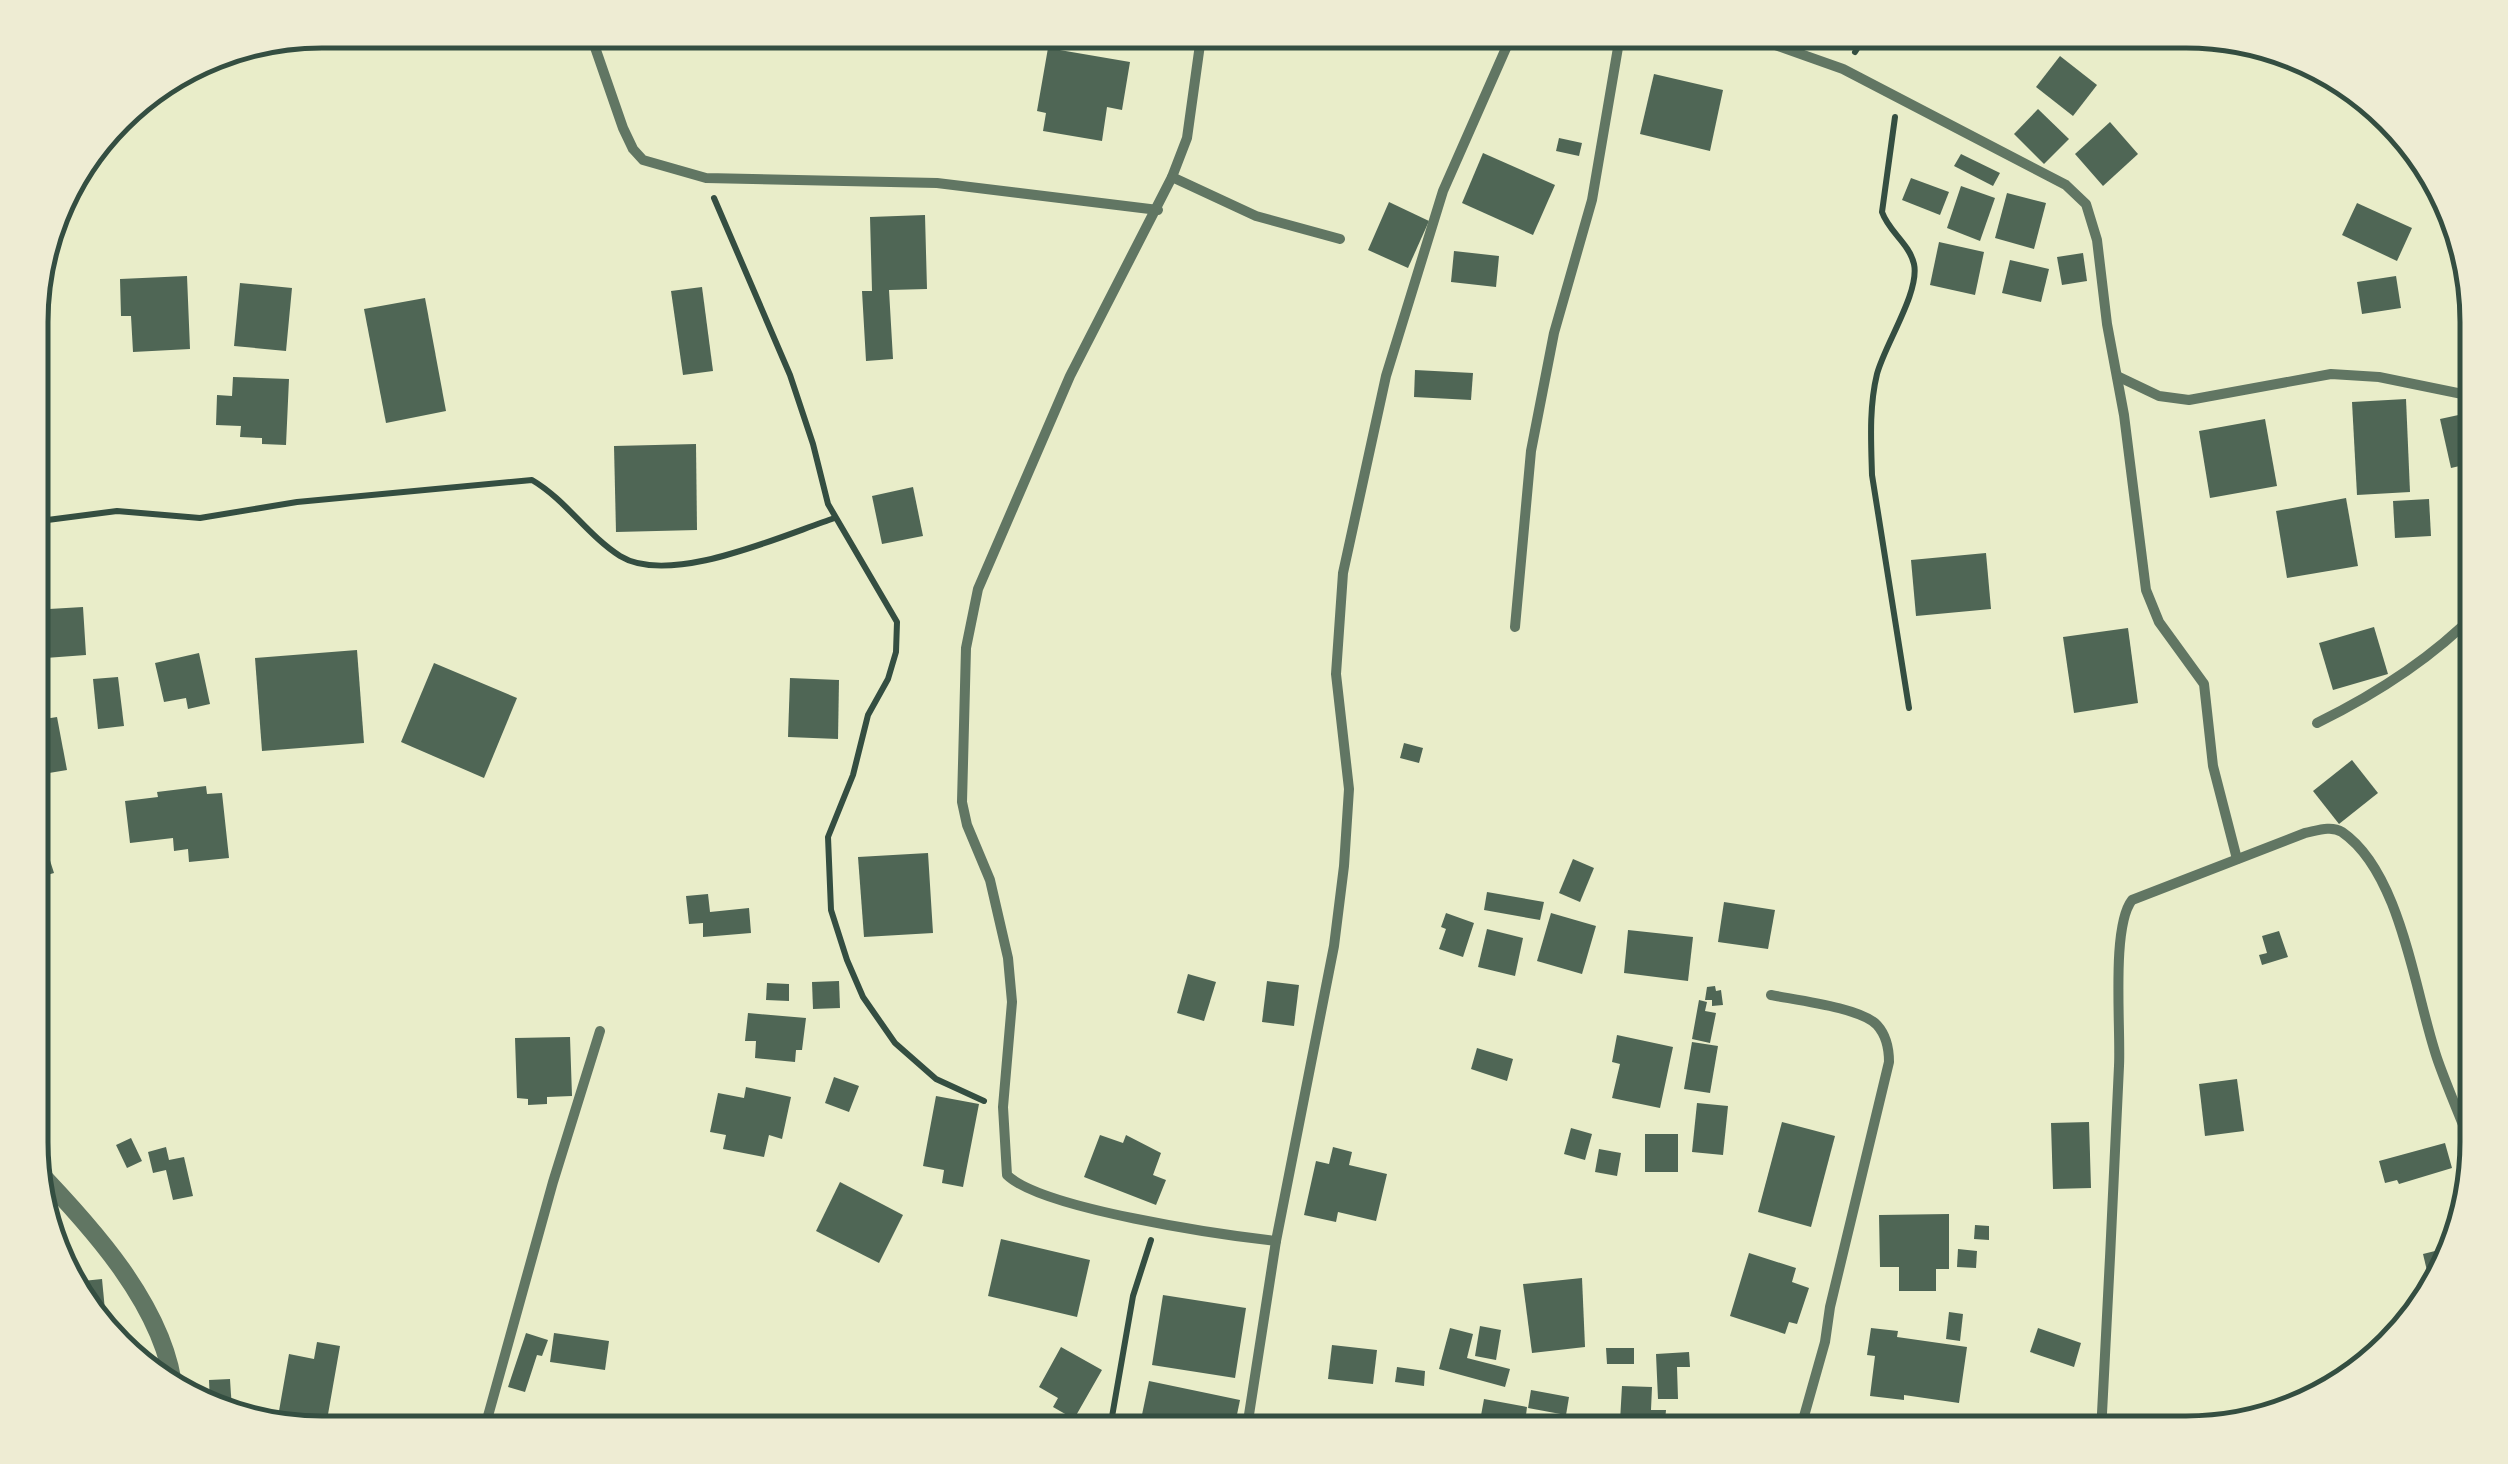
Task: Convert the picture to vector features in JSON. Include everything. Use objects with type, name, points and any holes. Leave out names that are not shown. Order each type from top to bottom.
[{"type":"street","points":[[595,47],[623,128],[639,157],[706,178],[990,187],[1158,210]]},
{"type":"street","points":[[1200,47],[1187,138],[1172,177],[1070,376],[986,567],[972,615],[965,666],[962,802],[967,825],[990,880],[1008,958],[1012,1002],[1003,1107],[1007,1175],[1018,1185],[1055,1199],[1216,1234],[1276,1240]]},
{"type":"street","points":[[1249,1416],[1276,1240],[1334,946],[1344,866],[1349,789],[1336,674],[1343,573],[1386,376],[1443,191],[1507,47]]},
{"type":"street","points":[[1515,626],[1530,451],[1554,333],[1592,200],[1618,47]]},
{"type":"street","points":[[1781,47],[1842,69],[1898,96],[2066,185],[2089,212],[2097,240],[2146,590],[2159,622],[2204,684],[2213,766],[2237,859]]},
{"type":"street","points":[[1172,177],[1256,216],[1340,239]]},
{"type":"street","points":[[2117,376],[2173,399],[2224,394],[2331,374],[2379,377],[2460,394]]},
{"type":"street","points":[[2316,722],[2357,703],[2460,630]]},
{"type":"street","points":[[2102,1416],[2119,1062],[2120,954],[2126,910],[2132,900],[2305,833],[2334,829],[2342,832],[2367,858],[2393,903],[2438,1061],[2460,1116]]},
{"type":"street","points":[[1771,995],[1869,1018],[1884,1035],[1889,1049],[1825,1342],[1803,1416]]},
{"type":"street","points":[[488,1416],[553,1182],[600,1032]]},
{"type":"street","points":[[51,1186],[131,1284],[161,1342],[171,1371]]},
{"type":"path","points":[[1898,96],[1882,212],[1887,226],[1908,250],[1915,277],[1878,370],[1870,438],[1872,475],[1909,708]]},
{"type":"path","points":[[706,178],[790,376],[813,444],[822,486],[836,518],[897,622],[898,640],[888,679],[868,715],[852,775],[828,837],[831,910],[863,996],[895,1043],[948,1086],[1003,1107]]},
{"type":"path","points":[[47,520],[117,511],[200,518],[297,502],[532,480],[554,494],[623,558],[640,563],[689,563],[723,558],[836,518]]},
{"type":"path","points":[[1112,1416],[1133,1296],[1158,1222]]},
{"type":"building","points":[[1048,48],[1130,62],[1122,110],[1107,107],[1102,141],[1043,131],[1046,113],[1037,111]]},
{"type":"building","points":[[2060,56],[2097,85],[2073,116],[2036,87]]},
{"type":"building","points":[[1654,74],[1723,90],[1710,151],[1640,134]]},
{"type":"building","points":[[2038,109],[2069,139],[2044,164],[2014,134]]},
{"type":"building","points":[[2110,122],[2138,154],[2103,186],[2075,154]]},
{"type":"building","points":[[1559,138],[1582,143],[1579,156],[1556,151]]},
{"type":"building","points":[[1483,153],[1555,185],[1533,235],[1462,203]]},
{"type":"building","points":[[1961,154],[2000,173],[1993,186],[1954,166]]},
{"type":"building","points":[[1911,178],[1949,192],[1940,215],[1902,200]]},
{"type":"building","points":[[1961,186],[1995,198],[1980,241],[1947,228]]},
{"type":"building","points":[[2007,193],[2046,203],[2034,249],[1995,238]]},
{"type":"building","points":[[1389,202],[1429,221],[1408,268],[1368,250]]},
{"type":"building","points":[[2357,203],[2412,228],[2397,261],[2342,235]]},
{"type":"building","points":[[925,215],[927,289],[889,290],[893,359],[866,361],[862,291],[872,291],[870,217]]},
{"type":"building","points":[[1939,242],[1984,252],[1975,295],[1930,285]]},
{"type":"building","points":[[1454,251],[1499,256],[1496,287],[1451,282]]},
{"type":"building","points":[[2083,253],[2087,281],[2062,285],[2057,257]]},
{"type":"building","points":[[2010,260],[2049,269],[2041,302],[2002,293]]},
{"type":"building","points":[[187,276],[190,349],[133,352],[131,316],[121,316],[120,279]]},
{"type":"building","points":[[2396,276],[2401,308],[2362,314],[2357,282]]},
{"type":"building","points":[[240,283],[292,288],[286,351],[234,346]]},
{"type":"building","points":[[702,287],[713,371],[683,375],[671,291]]},
{"type":"building","points":[[425,298],[446,411],[386,423],[364,309]]},
{"type":"building","points":[[1415,370],[1473,373],[1471,400],[1414,397]]},
{"type":"building","points":[[233,377],[289,379],[286,445],[262,444],[262,438],[240,437],[241,426],[216,425],[217,395],[232,396]]},
{"type":"building","points":[[2406,399],[2410,492],[2357,495],[2352,402]]},
{"type":"building","points":[[2460,415],[2460,466],[2451,468],[2440,419]]},
{"type":"building","points":[[2265,419],[2277,486],[2210,498],[2199,431]]},
{"type":"building","points":[[696,444],[697,530],[616,532],[614,446]]},
{"type":"building","points":[[913,487],[923,536],[882,544],[872,496]]},
{"type":"building","points":[[2346,498],[2358,566],[2287,578],[2276,511]]},
{"type":"building","points":[[2429,499],[2431,536],[2395,538],[2393,501]]},
{"type":"building","points":[[1986,553],[1991,609],[1916,616],[1911,560]]},
{"type":"building","points":[[83,607],[86,655],[47,658],[47,609]]},
{"type":"building","points":[[2374,627],[2388,674],[2333,690],[2319,643]]},
{"type":"building","points":[[2128,628],[2138,703],[2074,713],[2063,637]]},
{"type":"building","points":[[357,650],[364,743],[262,751],[255,658]]},
{"type":"building","points":[[199,653],[210,704],[188,709],[186,698],[164,702],[155,663]]},
{"type":"building","points":[[434,663],[517,698],[484,778],[401,742]]},
{"type":"building","points":[[118,677],[124,726],[98,729],[93,679]]},
{"type":"building","points":[[790,678],[839,680],[838,739],[788,737]]},
{"type":"building","points":[[57,717],[67,770],[47,773],[47,719]]},
{"type":"building","points":[[1404,743],[1423,748],[1419,763],[1400,758]]},
{"type":"building","points":[[2352,760],[2378,793],[2339,824],[2313,791]]},
{"type":"building","points":[[206,786],[207,794],[222,793],[229,858],[189,862],[188,849],[174,851],[173,838],[130,843],[125,801],[158,797],[157,792]]},
{"type":"building","points":[[47,851],[54,873],[47,875]]},
{"type":"building","points":[[928,853],[933,933],[864,937],[858,857]]},
{"type":"building","points":[[1573,859],[1594,868],[1580,902],[1559,893]]},
{"type":"building","points":[[1487,892],[1544,902],[1540,920],[1484,910]]},
{"type":"building","points":[[708,894],[710,912],[749,908],[751,933],[703,937],[703,923],[689,924],[686,896]]},
{"type":"building","points":[[1724,902],[1775,910],[1768,949],[1718,942]]},
{"type":"building","points":[[1446,913],[1474,923],[1463,957],[1439,949],[1446,929],[1441,927]]},
{"type":"building","points":[[1551,913],[1596,926],[1582,974],[1537,961]]},
{"type":"building","points":[[1487,929],[1523,938],[1515,976],[1478,967]]},
{"type":"building","points":[[1628,930],[1693,937],[1688,981],[1624,973]]},
{"type":"building","points":[[2279,931],[2288,957],[2262,965],[2259,955],[2267,953],[2262,936]]},
{"type":"building","points":[[1188,974],[1216,982],[1204,1021],[1177,1013]]},
{"type":"building","points":[[839,981],[840,1008],[813,1009],[812,982]]},
{"type":"building","points":[[1267,981],[1299,985],[1294,1026],[1262,1022]]},
{"type":"building","points":[[767,983],[789,984],[789,1001],[766,1000]]},
{"type":"building","points":[[1715,986],[1716,991],[1721,990],[1723,1005],[1712,1006],[1712,1000],[1705,1000],[1707,987]]},
{"type":"building","points":[[1699,1000],[1707,1002],[1705,1011],[1716,1013],[1710,1043],[1692,1039]]},
{"type":"building","points":[[748,1013],[806,1018],[802,1050],[796,1050],[795,1062],[755,1058],[756,1041],[745,1041]]},
{"type":"building","points":[[1617,1035],[1673,1047],[1660,1108],[1612,1098],[1620,1064],[1612,1062]]},
{"type":"building","points":[[570,1037],[572,1096],[547,1097],[547,1104],[528,1105],[528,1099],[517,1098],[515,1038]]},
{"type":"building","points":[[1692,1042],[1718,1046],[1710,1093],[1684,1089]]},
{"type":"building","points":[[1477,1048],[1513,1059],[1507,1081],[1471,1069]]},
{"type":"building","points":[[834,1077],[859,1086],[849,1112],[825,1103]]},
{"type":"building","points":[[2237,1079],[2244,1131],[2205,1136],[2199,1084]]},
{"type":"building","points":[[746,1087],[791,1097],[782,1139],[769,1135],[764,1157],[723,1149],[726,1135],[710,1132],[718,1093],[744,1098]]},
{"type":"building","points":[[936,1096],[979,1104],[963,1187],[942,1183],[944,1170],[923,1166]]},
{"type":"building","points":[[1697,1103],[1728,1106],[1723,1155],[1692,1152]]},
{"type":"building","points":[[1782,1122],[1835,1136],[1811,1227],[1758,1212]]},
{"type":"building","points":[[2089,1122],[2091,1188],[2053,1189],[2051,1123]]},
{"type":"building","points":[[1571,1128],[1592,1134],[1585,1160],[1564,1154]]},
{"type":"building","points":[[1645,1134],[1678,1134],[1678,1172],[1645,1172]]},
{"type":"building","points":[[1100,1135],[1123,1143],[1126,1135],[1161,1153],[1153,1175],[1166,1180],[1156,1205],[1084,1177]]},
{"type":"building","points":[[131,1138],[142,1161],[127,1168],[116,1145]]},
{"type":"building","points":[[2445,1143],[2452,1168],[2399,1184],[2397,1180],[2385,1183],[2379,1161]]},
{"type":"building","points":[[166,1147],[169,1160],[184,1157],[193,1196],[173,1200],[166,1170],[153,1173],[148,1152]]},
{"type":"building","points":[[1333,1147],[1352,1152],[1349,1165],[1387,1174],[1376,1221],[1338,1212],[1336,1222],[1304,1215],[1316,1161],[1329,1164]]},
{"type":"building","points":[[1599,1149],[1621,1153],[1617,1176],[1595,1172]]},
{"type":"building","points":[[840,1182],[903,1215],[879,1263],[816,1231]]},
{"type":"building","points":[[1949,1214],[1949,1269],[1936,1269],[1936,1291],[1899,1291],[1899,1267],[1880,1267],[1879,1215]]},
{"type":"building","points":[[1975,1225],[1989,1226],[1989,1240],[1974,1239]]},
{"type":"building","points":[[1001,1239],[1090,1260],[1077,1317],[988,1296]]},
{"type":"building","points":[[1958,1249],[1977,1251],[1976,1268],[1957,1267]]},
{"type":"building","points":[[2438,1250],[2428,1273],[2423,1254]]},
{"type":"building","points":[[1749,1253],[1796,1268],[1792,1282],[1809,1288],[1797,1324],[1789,1322],[1785,1334],[1730,1316]]},
{"type":"building","points":[[1582,1278],[1585,1347],[1532,1353],[1523,1284]]},
{"type":"building","points":[[102,1279],[105,1310],[94,1295],[86,1281]]},
{"type":"building","points":[[1163,1295],[1246,1308],[1235,1378],[1152,1365]]},
{"type":"building","points":[[1949,1312],[1963,1314],[1960,1341],[1946,1339]]},
{"type":"building","points":[[1480,1326],[1501,1330],[1496,1360],[1475,1356]]},
{"type":"building","points":[[1450,1328],[1473,1334],[1467,1358],[1510,1369],[1505,1387],[1439,1369]]},
{"type":"building","points":[[1871,1328],[1898,1331],[1897,1337],[1967,1347],[1959,1403],[1904,1395],[1904,1400],[1870,1396],[1875,1356],[1867,1355]]},
{"type":"building","points":[[2038,1328],[2081,1343],[2074,1367],[2030,1352]]},
{"type":"building","points":[[526,1333],[548,1340],[542,1356],[537,1355],[525,1392],[508,1387]]},
{"type":"building","points":[[554,1333],[609,1341],[605,1370],[550,1362]]},
{"type":"building","points":[[317,1342],[340,1346],[328,1416],[279,1411],[289,1354],[314,1359]]},
{"type":"building","points":[[1332,1345],[1377,1350],[1373,1384],[1328,1379]]},
{"type":"building","points":[[1061,1347],[1102,1370],[1076,1416],[1053,1407],[1058,1398],[1039,1387]]},
{"type":"building","points":[[1606,1348],[1634,1348],[1634,1364],[1607,1364]]},
{"type":"building","points":[[1689,1352],[1690,1367],[1677,1367],[1678,1399],[1658,1399],[1656,1354]]},
{"type":"building","points":[[1397,1367],[1425,1371],[1424,1386],[1395,1382]]},
{"type":"building","points":[[230,1379],[231,1401],[210,1392],[209,1380]]},
{"type":"building","points":[[1149,1381],[1240,1400],[1237,1416],[1142,1416]]},
{"type":"building","points":[[1622,1386],[1652,1387],[1651,1410],[1666,1410],[1665,1416],[1620,1416]]},
{"type":"building","points":[[1531,1390],[1569,1397],[1566,1415],[1528,1408]]},
{"type":"building","points":[[1484,1399],[1527,1407],[1526,1415],[1530,1416],[1481,1416]]}]
